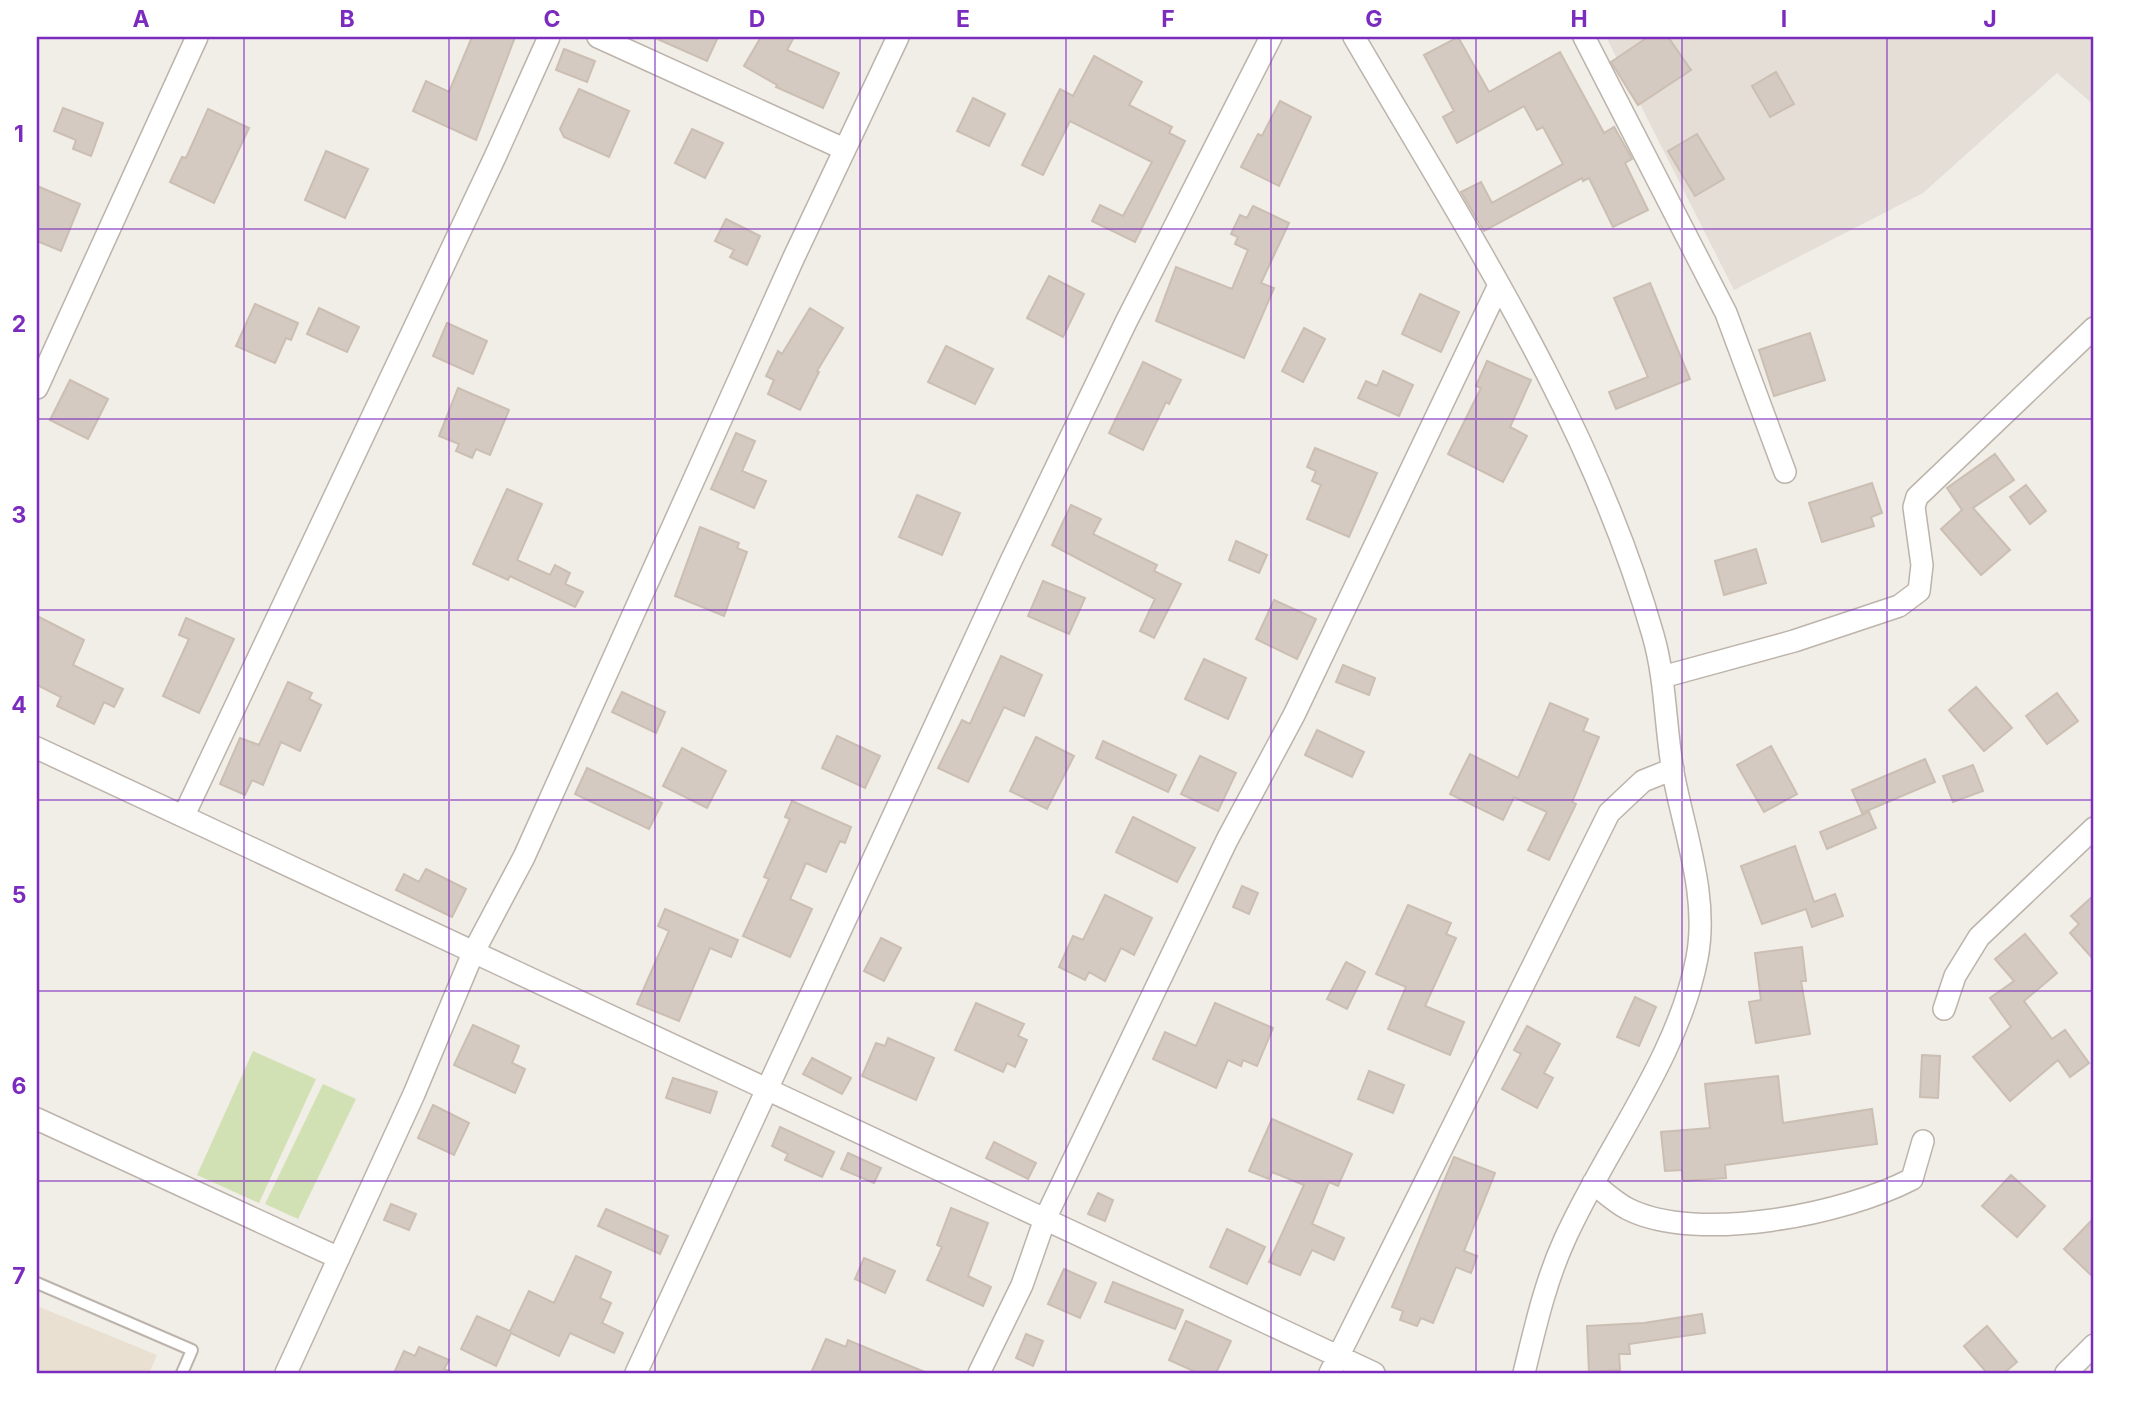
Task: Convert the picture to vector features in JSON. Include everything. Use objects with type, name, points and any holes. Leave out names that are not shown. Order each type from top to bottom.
[{"type":"street","points":[[37,388],[197,37]]},
{"type":"street","points":[[184,816],[495,158],[549,37]]},
{"type":"street","points":[[598,37],[844,149]]},
{"type":"street","points":[[286,1373],[474,953],[524,857],[844,149],[898,37]]},
{"type":"street","points":[[636,1373],[1119,334],[1271,37]]},
{"type":"street","points":[[1354,37],[1523,326],[1579,440],[1630,561],[1654,638],[1662,677],[1673,769],[1696,879],[1700,914],[1698,956],[1688,991],[1668,1042],[1593,1184],[1552,1272],[1524,1373]]},
{"type":"street","points":[[1584,37],[1726,313],[1785,472]]},
{"type":"street","points":[[979,1373],[1022,1285],[1045,1219],[1227,840],[1294,715],[1499,285]]},
{"type":"street","points":[[1662,677],[1794,641],[1899,606],[1919,591],[1922,565],[1914,507],[1917,497],[2094,328]]},
{"type":"street","points":[[37,748],[1045,1219],[1334,1365],[1374,1373]]},
{"type":"street","points":[[1334,1365],[1609,813],[1643,781],[1673,769]]},
{"type":"street","points":[[1944,1009],[1955,976],[1979,937],[2094,828]]},
{"type":"street","points":[[37,1119],[339,1258]]},
{"type":"street","points":[[1593,1184],[1627,1209],[1661,1219],[1709,1224],[1770,1221],[1891,1191],[1912,1179],[1923,1141]]},
{"type":"street","points":[[2066,1373],[2094,1345]]},
{"type":"lane","points":[[37,1283],[192,1350],[182,1373]]},
{"type":"shaded area","points":[[1606,37],[2094,37],[2094,105],[2057,73],[1923,193],[1734,290]]},
{"type":"shaded area","points":[[37,1306],[157,1355],[149,1373],[37,1373]]},
{"type":"green space","points":[[253,1051],[316,1079],[259,1203],[197,1175]]},
{"type":"green space","points":[[323,1084],[356,1099],[298,1219],[265,1204]]},
{"type":"building","points":[[472,37],[515,37],[476,140],[413,111],[426,81],[449,92]]},
{"type":"building","points":[[653,37],[718,37],[707,61]]},
{"type":"building","points":[[761,37],[794,37],[787,50],[839,73],[823,108],[776,87],[777,85],[744,66]]},
{"type":"building","points":[[1458,37],[1489,92],[1560,52],[1604,133],[1614,127],[1630,155],[1632,159],[1625,163],[1648,210],[1613,227],[1589,178],[1583,181],[1582,178],[1484,231],[1461,192],[1481,182],[1492,203],[1563,164],[1543,127],[1537,130],[1524,106],[1457,143],[1443,117],[1454,111],[1424,55]]},
{"type":"building","points":[[1648,37],[1668,37],[1691,70],[1638,105],[1611,62]]},
{"type":"building","points":[[564,49],[595,61],[587,82],[556,70]]},
{"type":"building","points":[[1094,56],[1142,82],[1129,105],[1172,127],[1169,133],[1185,141],[1135,242],[1092,221],[1100,205],[1123,216],[1152,162],[1070,121],[1043,175],[1022,165],[1060,89],[1073,96]]},
{"type":"building","points":[[1776,72],[1794,104],[1770,117],[1752,86]]},
{"type":"building","points":[[579,89],[629,111],[609,157],[564,137],[560,129]]},
{"type":"building","points":[[973,98],[1005,114],[989,146],[957,131]]},
{"type":"building","points":[[1280,101],[1311,117],[1279,186],[1241,167],[1258,134],[1262,136]]},
{"type":"building","points":[[63,108],[103,123],[91,156],[73,149],[76,140],[54,131]]},
{"type":"building","points":[[208,109],[249,128],[214,203],[170,182],[182,157],[186,158]]},
{"type":"building","points":[[692,129],[723,143],[705,178],[675,163]]},
{"type":"building","points":[[1697,134],[1724,179],[1695,196],[1668,151]]},
{"type":"building","points":[[326,151],[368,169],[345,218],[305,200]]},
{"type":"building","points":[[37,186],[80,204],[61,251],[37,241]]},
{"type":"building","points":[[1253,206],[1289,223],[1261,283],[1274,288],[1244,358],[1156,321],[1176,267],[1232,289],[1248,250],[1235,244],[1238,237],[1231,234],[1240,215],[1247,218]]},
{"type":"building","points":[[726,219],[760,236],[747,265],[730,257],[734,250],[715,241]]},
{"type":"building","points":[[1049,276],[1084,294],[1063,337],[1027,318]]},
{"type":"building","points":[[1650,283],[1690,379],[1616,409],[1609,392],[1648,377],[1614,298]]},
{"type":"building","points":[[1420,294],[1459,312],[1441,352],[1402,334]]},
{"type":"building","points":[[255,304],[298,323],[291,340],[286,338],[275,363],[236,346]]},
{"type":"building","points":[[319,308],[359,327],[347,352],[307,334]]},
{"type":"building","points":[[810,308],[843,328],[817,371],[819,372],[800,410],[768,394],[774,380],[766,376],[778,351],[782,354]]},
{"type":"building","points":[[447,323],[487,341],[473,374],[433,356]]},
{"type":"building","points":[[1304,328],[1325,339],[1303,382],[1282,371]]},
{"type":"building","points":[[1810,333],[1825,380],[1774,396],[1759,350]]},
{"type":"building","points":[[946,346],[993,369],[975,404],[928,382]]},
{"type":"building","points":[[1487,361],[1531,380],[1510,427],[1527,436],[1503,482],[1448,454],[1481,388],[1476,386]]},
{"type":"building","points":[[1143,362],[1181,380],[1169,404],[1166,402],[1143,450],[1109,433]]},
{"type":"building","points":[[1383,371],[1413,385],[1399,416],[1358,398],[1366,381],[1377,386]]},
{"type":"building","points":[[70,380],[108,399],[88,439],[50,420]]},
{"type":"building","points":[[458,388],[509,410],[490,455],[476,449],[472,458],[456,451],[459,444],[439,436]]},
{"type":"building","points":[[736,433],[755,441],[742,471],[766,481],[754,508],[711,489]]},
{"type":"building","points":[[1315,448],[1377,473],[1349,537],[1307,519],[1321,485],[1312,481],[1316,471],[1307,467]]},
{"type":"building","points":[[1995,454],[2014,480],[1973,508],[2010,550],[1981,575],[1941,529],[1962,510],[1947,488]]},
{"type":"building","points":[[1872,483],[1882,513],[1871,517],[1874,526],[1822,542],[1809,503]]},
{"type":"building","points":[[2026,485],[2046,511],[2030,524],[2010,497]]},
{"type":"building","points":[[507,489],[542,504],[517,560],[550,575],[555,565],[570,573],[565,584],[583,592],[575,607],[510,576],[508,580],[473,564]]},
{"type":"building","points":[[917,495],[960,513],[942,555],[899,537]]},
{"type":"building","points":[[1071,505],[1101,519],[1093,534],[1157,565],[1154,571],[1181,584],[1154,638],[1140,631],[1155,599],[1052,545]]},
{"type":"building","points":[[700,527],[739,543],[737,548],[747,552],[724,616],[675,596]]},
{"type":"building","points":[[1236,541],[1267,555],[1259,573],[1229,560]]},
{"type":"building","points":[[1756,549],[1766,583],[1724,595],[1715,561]]},
{"type":"building","points":[[1043,581],[1085,598],[1069,634],[1028,616]]},
{"type":"building","points":[[1274,600],[1316,619],[1297,659],[1256,639]]},
{"type":"building","points":[[37,616],[84,640],[73,665],[123,689],[114,707],[104,702],[94,724],[57,706],[61,697],[37,685]]},
{"type":"building","points":[[186,618],[234,639],[199,713],[163,696],[189,639],[179,635]]},
{"type":"building","points":[[1001,656],[1042,675],[1024,716],[1004,707],[968,782],[938,768],[962,720],[970,724]]},
{"type":"building","points":[[1204,659],[1246,678],[1228,719],[1185,699]]},
{"type":"building","points":[[1343,665],[1375,678],[1369,695],[1336,682]]},
{"type":"building","points":[[288,682],[312,693],[309,699],[321,705],[300,751],[281,742],[263,785],[252,780],[245,795],[220,784],[240,738],[259,745]]},
{"type":"building","points":[[1976,687],[2012,728],[1984,751],[1949,710]]},
{"type":"building","points":[[622,692],[665,712],[656,733],[612,712]]},
{"type":"building","points":[[2057,693],[2078,721],[2047,744],[2026,716]]},
{"type":"building","points":[[1550,703],[1588,719],[1583,731],[1599,737],[1572,802],[1576,804],[1549,860],[1528,850],[1547,812],[1514,797],[1503,820],[1450,794],[1470,754],[1518,778]]},
{"type":"building","points":[[1317,730],[1364,752],[1352,777],[1305,755]]},
{"type":"building","points":[[837,736],[880,756],[865,788],[822,768]]},
{"type":"building","points":[[1036,737],[1074,756],[1047,809],[1010,791]]},
{"type":"building","points":[[1103,741],[1176,775],[1168,792],[1096,758]]},
{"type":"building","points":[[1771,746],[1797,794],[1764,812],[1737,765]]},
{"type":"building","points":[[682,748],[726,771],[707,808],[663,786]]},
{"type":"building","points":[[1200,756],[1236,773],[1218,811],[1181,794]]},
{"type":"building","points":[[1925,759],[1935,782],[1862,813],[1852,790]]},
{"type":"building","points":[[1973,765],[1983,791],[1953,802],[1943,776]]},
{"type":"building","points":[[587,768],[662,803],[649,829],[575,794]]},
{"type":"building","points":[[792,801],[851,827],[845,843],[840,841],[826,872],[806,863],[790,899],[812,909],[790,957],[743,936],[769,879],[764,877],[790,819],[785,817]]},
{"type":"building","points":[[1869,812],[1876,828],[1827,849],[1820,832]]},
{"type":"building","points":[[1133,817],[1195,848],[1177,882],[1116,852]]},
{"type":"building","points":[[1795,846],[1814,902],[1835,894],[1843,916],[1812,927],[1806,909],[1762,924],[1741,866]]},
{"type":"building","points":[[426,869],[466,889],[452,917],[396,890],[404,874],[419,882]]},
{"type":"building","points":[[1242,886],[1258,893],[1249,914],[1233,907]]},
{"type":"building","points":[[1105,895],[1152,918],[1134,955],[1121,948],[1105,981],[1089,972],[1085,980],[1059,967],[1073,936],[1083,940]]},
{"type":"building","points":[[2094,895],[2094,960],[2070,933],[2079,924],[2071,916]]},
{"type":"building","points":[[1408,905],[1451,923],[1446,934],[1456,938],[1425,1006],[1464,1022],[1450,1055],[1388,1029],[1406,987],[1376,974]]},
{"type":"building","points":[[665,909],[738,940],[731,957],[710,948],[679,1021],[637,1004],[669,931],[658,926]]},
{"type":"building","points":[[2025,934],[2057,973],[2024,1001],[2052,1039],[2065,1030],[2089,1063],[2070,1077],[2058,1060],[2010,1101],[1973,1057],[2011,1027],[1990,998],[2014,981],[1995,959]]},
{"type":"building","points":[[881,938],[901,948],[884,981],[864,971]]},
{"type":"building","points":[[1802,947],[1806,981],[1801,981],[1810,1034],[1756,1043],[1749,1002],[1761,1000],[1755,953]]},
{"type":"building","points":[[1346,962],[1365,972],[1347,1009],[1327,999]]},
{"type":"building","points":[[1635,997],[1656,1007],[1639,1046],[1617,1037]]},
{"type":"building","points":[[976,1003],[1024,1024],[1018,1036],[1027,1040],[1015,1067],[1007,1063],[1003,1072],[955,1050]]},
{"type":"building","points":[[1215,1003],[1273,1028],[1257,1066],[1243,1060],[1241,1066],[1228,1060],[1216,1088],[1153,1059],[1165,1032],[1196,1046]]},
{"type":"building","points":[[473,1025],[519,1046],[512,1063],[525,1069],[515,1093],[454,1065]]},
{"type":"building","points":[[1527,1026],[1560,1044],[1544,1073],[1553,1078],[1537,1108],[1502,1089],[1521,1054],[1514,1050]]},
{"type":"building","points":[[888,1038],[934,1058],[916,1100],[862,1076],[876,1043],[885,1046]]},
{"type":"building","points":[[1922,1055],[1940,1056],[1938,1098],[1920,1097]]},
{"type":"building","points":[[812,1058],[851,1078],[842,1094],[803,1074]]},
{"type":"building","points":[[1369,1071],[1404,1085],[1393,1113],[1358,1099]]},
{"type":"building","points":[[1778,1076],[1783,1123],[1872,1109],[1877,1144],[1725,1165],[1726,1178],[1683,1181],[1682,1170],[1665,1171],[1661,1132],[1710,1128],[1705,1084]]},
{"type":"building","points":[[673,1078],[717,1092],[710,1113],[666,1098]]},
{"type":"building","points":[[433,1105],[469,1123],[454,1155],[418,1138]]},
{"type":"building","points":[[1272,1119],[1352,1154],[1338,1186],[1329,1182],[1312,1224],[1344,1238],[1334,1260],[1312,1250],[1300,1275],[1269,1262],[1304,1185],[1272,1172],[1269,1179],[1249,1171]]},
{"type":"building","points":[[780,1127],[834,1152],[822,1177],[785,1160],[788,1154],[772,1146]]},
{"type":"building","points":[[994,1142],[1036,1163],[1028,1179],[986,1158]]},
{"type":"building","points":[[848,1153],[881,1168],[874,1183],[841,1169]]},
{"type":"building","points":[[1454,1157],[1495,1173],[1464,1251],[1477,1256],[1471,1273],[1456,1267],[1433,1323],[1421,1318],[1417,1326],[1400,1320],[1403,1311],[1392,1307]]},
{"type":"building","points":[[2011,1175],[2045,1206],[2017,1237],[1982,1206]]},
{"type":"building","points":[[1098,1193],[1113,1200],[1105,1221],[1088,1214]]},
{"type":"building","points":[[391,1204],[416,1214],[409,1230],[384,1220]]},
{"type":"building","points":[[951,1208],[988,1223],[968,1276],[991,1287],[983,1306],[927,1280],[942,1247],[937,1245]]},
{"type":"building","points":[[606,1209],[668,1236],[660,1254],[598,1226]]},
{"type":"building","points":[[2094,1218],[2094,1278],[2064,1249]]},
{"type":"building","points":[[1227,1229],[1265,1247],[1247,1284],[1210,1267]]},
{"type":"building","points":[[576,1256],[611,1272],[600,1298],[611,1303],[602,1323],[623,1333],[614,1353],[570,1333],[559,1356],[511,1333],[496,1366],[461,1349],[477,1316],[510,1331],[529,1291],[554,1303]]},
{"type":"building","points":[[864,1258],[895,1271],[885,1293],[855,1279]]},
{"type":"building","points":[[1064,1269],[1096,1283],[1080,1318],[1048,1304]]},
{"type":"building","points":[[1113,1282],[1183,1310],[1175,1329],[1105,1302]]},
{"type":"building","points":[[1702,1314],[1705,1333],[1629,1344],[1630,1354],[1619,1354],[1620,1370],[1589,1372],[1587,1326],[1644,1323]]},
{"type":"building","points":[[1186,1321],[1231,1341],[1216,1373],[1198,1373],[1169,1360]]},
{"type":"building","points":[[1987,1326],[2017,1362],[2004,1373],[1987,1373],[1964,1346]]},
{"type":"building","points":[[1026,1334],[1043,1341],[1033,1366],[1016,1358]]},
{"type":"building","points":[[826,1339],[846,1347],[848,1340],[927,1373],[811,1373]]},
{"type":"building","points":[[419,1347],[449,1360],[444,1369],[454,1373],[394,1373],[404,1351],[415,1356]]}]
